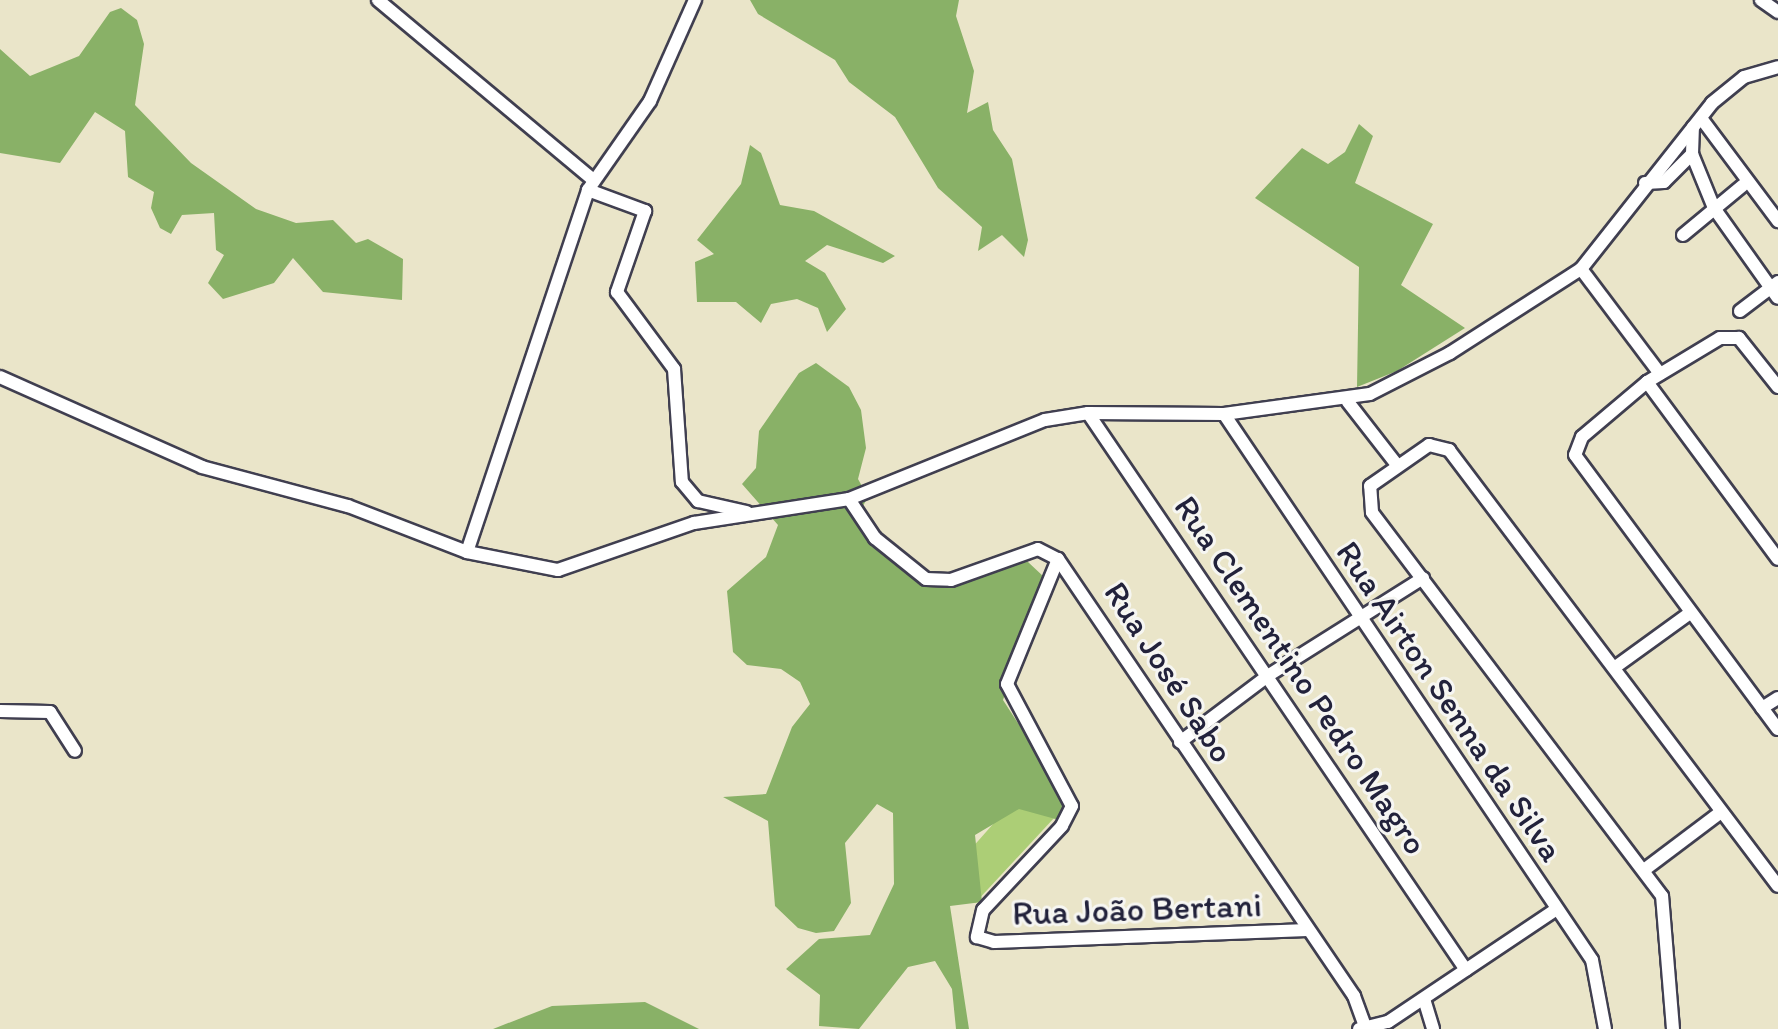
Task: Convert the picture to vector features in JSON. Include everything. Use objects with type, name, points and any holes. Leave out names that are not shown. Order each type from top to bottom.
[{"type":"street","points":[[378,0],[590,185],[645,211],[617,292],[674,369],[682,482],[698,501],[747,512],[814,510],[849,499],[994,438],[1088,413],[1224,414],[1348,402],[1450,353],[1581,269],[1645,183],[1727,88],[1778,67]]},
{"type":"street","points":[[467,552],[590,185],[650,101],[695,0]]},
{"type":"street","points":[[1761,0],[1778,12]]},
{"type":"street","points":[[1697,122],[1692,154],[1714,208],[1775,289],[1740,311]]},
{"type":"street","points":[[1697,122],[1778,221]]},
{"type":"street","points":[[1645,183],[1664,182],[1692,154]]},
{"type":"street","points":[[1683,235],[1742,186]]},
{"type":"street","points":[[1581,269],[1660,374]]},
{"type":"street","points":[[1778,387],[1733,335],[1647,382],[1582,437],[1575,455],[1778,729]]},
{"type":"street","points":[[0,377],[202,467],[348,506],[467,552],[558,570],[747,512]]},
{"type":"street","points":[[1647,382],[1778,559]]},
{"type":"street","points":[[1348,402],[1397,465]]},
{"type":"street","name":"Rua Clementino Pedro Magro","points":[[1088,413],[1269,675],[1466,970]]},
{"type":"street","name":"Rua Airton Senna da Silva","points":[[1224,414],[1592,960],[1605,1029]]},
{"type":"street","points":[[1673,1029],[1666,917],[1644,870],[1367,503],[1370,486],[1429,445],[1449,450],[1778,886]]},
{"type":"street","points":[[849,499],[875,538],[926,579],[951,580],[1038,549],[1058,559]]},
{"type":"street","name":"Rua José Sabo","points":[[1058,559],[1354,996],[1364,1028]]},
{"type":"street","name":"Rua João Bertani","points":[[1058,559],[1007,684],[1072,806],[1062,826],[983,910],[974,932],[994,942],[1308,930]]},
{"type":"street","points":[[1180,742],[1269,675],[1423,578]]},
{"type":"street","points":[[1614,668],[1690,613]]},
{"type":"street","points":[[1762,708],[1778,698]]},
{"type":"street","points":[[0,711],[50,712],[75,751]]},
{"type":"street","points":[[1644,870],[1721,812]]},
{"type":"street","points":[[1364,1028],[1424,999],[1557,909]]},
{"type":"street","points":[[1424,999],[1433,1029]]},
{"type":"green space","points":[[750,0],[959,0],[956,16],[974,71],[967,113],[988,102],[993,130],[1012,159],[1028,240],[1024,257],[1002,235],[978,251],[982,227],[938,188],[895,117],[849,82],[835,60],[758,14]]},
{"type":"green space","points":[[121,8],[137,20],[144,44],[135,105],[191,163],[256,209],[296,223],[333,220],[356,243],[368,239],[403,259],[402,300],[323,292],[293,258],[274,283],[223,299],[208,283],[224,255],[216,250],[214,213],[182,215],[171,234],[160,228],[151,208],[154,192],[128,177],[125,131],[95,112],[60,163],[0,153],[0,49],[30,76],[79,56],[110,12]]},
{"type":"green space","points":[[1359,124],[1373,136],[1355,183],[1433,224],[1401,285],[1465,328],[1397,371],[1357,387],[1359,267],[1255,198],[1302,148],[1328,164],[1345,152]]},
{"type":"green space","points":[[750,145],[761,153],[780,205],[814,211],[895,256],[883,263],[827,245],[805,261],[825,273],[846,309],[827,332],[818,308],[797,299],[771,304],[761,323],[736,302],[697,302],[695,262],[714,254],[697,240],[741,184]]},
{"type":"green space","points":[[816,363],[849,387],[861,410],[866,448],[858,479],[868,497],[855,520],[892,562],[916,578],[935,580],[938,572],[945,578],[1001,563],[1028,562],[1044,577],[1003,700],[1069,802],[1059,820],[1019,809],[975,835],[982,902],[950,906],[969,1029],[956,1029],[952,989],[935,961],[908,967],[859,1029],[819,1026],[820,995],[786,969],[819,939],[870,935],[894,884],[893,813],[877,804],[845,843],[851,903],[834,931],[816,933],[798,928],[775,906],[768,821],[723,797],[766,794],[792,727],[810,704],[800,682],[781,669],[747,665],[733,652],[727,591],[766,557],[778,525],[742,484],[756,468],[759,431],[799,373]]},
{"type":"green space","points":[[1031,761],[1055,817],[975,903],[963,858],[1009,806]]},
{"type":"green space","points":[[645,1002],[699,1029],[493,1029],[552,1006]]}]
